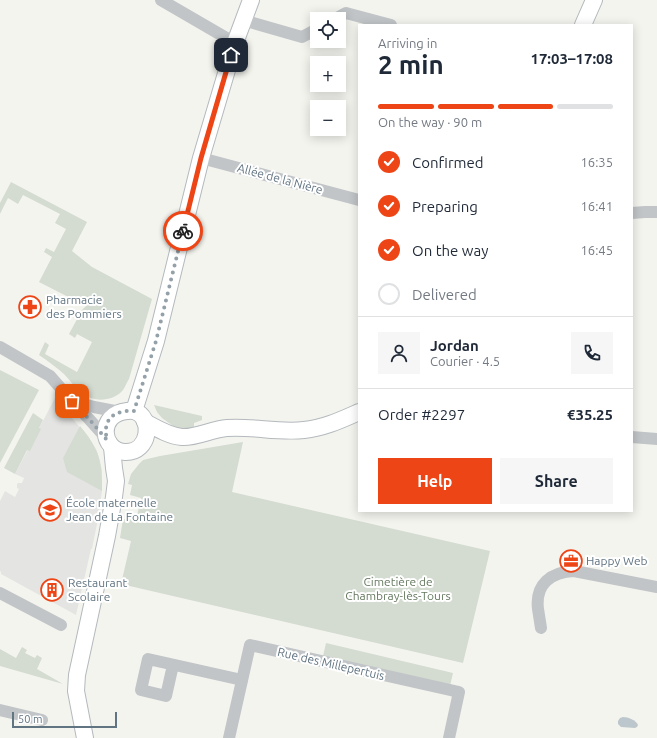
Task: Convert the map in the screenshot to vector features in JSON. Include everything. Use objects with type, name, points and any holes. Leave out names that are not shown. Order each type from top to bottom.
[{"type":"street","points":[[162,0],[235,43]]},
{"type":"street","points":[[133,415],[156,341],[201,158],[235,43],[251,0]]},
{"type":"street","points":[[583,24],[594,0]]},
{"type":"street","points":[[346,13],[387,24]]},
{"type":"street","points":[[244,20],[302,37],[310,33]]},
{"type":"street","name":"Allée de la Nière","points":[[201,158],[358,200]]},
{"type":"street","points":[[633,213],[657,212]]},
{"type":"street","points":[[0,347],[50,376],[117,450],[129,452],[139,448],[145,441],[147,432],[133,415]]},
{"type":"street","points":[[72,401],[133,415],[175,436],[188,437],[228,428],[283,430],[312,429],[333,423],[358,412]]},
{"type":"street","points":[[85,738],[76,691],[77,675],[107,536],[116,481],[110,443],[106,433],[106,426],[114,415],[133,415]]},
{"type":"street","points":[[633,437],[657,439]]},
{"type":"street","points":[[116,481],[135,450]]},
{"type":"street","points":[[541,628],[538,608],[540,591],[549,578],[560,573],[574,571],[657,587]]},
{"type":"street","points":[[0,593],[61,625]]},
{"type":"street","name":"Rue des Millepertuis","points":[[229,738],[250,645],[459,692],[448,738]]},
{"type":"street","points":[[173,664],[242,680]]},
{"type":"street","points":[[79,707],[93,738]]},
{"type":"street","points":[[0,710],[42,720]]},
{"type":"shaded area","name":"École maternelle Jean de La Fontaine","points":[[55,398],[89,438],[97,451],[102,470],[102,491],[98,519],[76,615],[1,574],[0,571],[0,501],[5,491],[15,497],[19,489],[17,488],[17,484],[22,483],[24,478],[15,474]]},
{"type":"shaded area","points":[[623,717],[634,720],[638,725],[637,727],[621,727],[618,724],[618,721]]},
{"type":"green space","points":[[11,182],[87,222],[72,251],[92,267],[152,299],[129,379],[123,390],[115,397],[99,400],[88,397],[78,390],[61,371],[39,355],[45,342],[49,345],[45,354],[77,372],[92,342],[77,334],[75,338],[69,334],[82,310],[86,306],[39,282],[52,257],[44,252],[46,248],[54,252],[66,229],[55,223],[60,214],[23,195],[18,204],[8,198],[0,214],[0,203]]},
{"type":"green space","points":[[0,370],[39,390],[0,463]]},
{"type":"green space","points":[[154,405],[202,416],[202,420],[194,423],[194,428],[176,428],[162,418]]},
{"type":"green space","points":[[33,413],[43,420],[39,428],[41,429],[30,451],[27,450],[15,474],[4,468]]},
{"type":"green space","points":[[80,426],[91,440],[98,455],[101,470],[102,491],[67,472],[63,458]]},
{"type":"green space","name":"Cimetière de Chambray-lès-Tours","points":[[243,442],[232,492],[490,551],[463,663],[121,584],[131,541],[120,538],[123,519],[136,520],[141,498],[130,495],[132,485],[128,484],[131,474],[139,464],[143,460],[160,456]]},
{"type":"green space","points":[[326,643],[453,673],[450,686],[323,656]]},
{"type":"green space","points":[[22,647],[27,650],[25,653],[35,658],[37,655],[42,658],[37,669],[63,684],[0,666],[0,649],[16,658]]},
{"type":"way so far","points":[[72,401],[107,440],[106,426],[109,420],[120,412],[134,411],[156,341],[183,231]]},
{"type":"place","name":"Pharmacie des Pommiers","points":[[30,307]]},
{"type":"place","name":"École maternelle Jean de La Fontaine","points":[[50,510]]},
{"type":"place","name":"Happy Web","points":[[571,561]]},
{"type":"place","name":"Restaurant Scolaire","points":[[52,590]]},
{"type":"route","points":[[183,231],[201,158],[231,55]]}]
